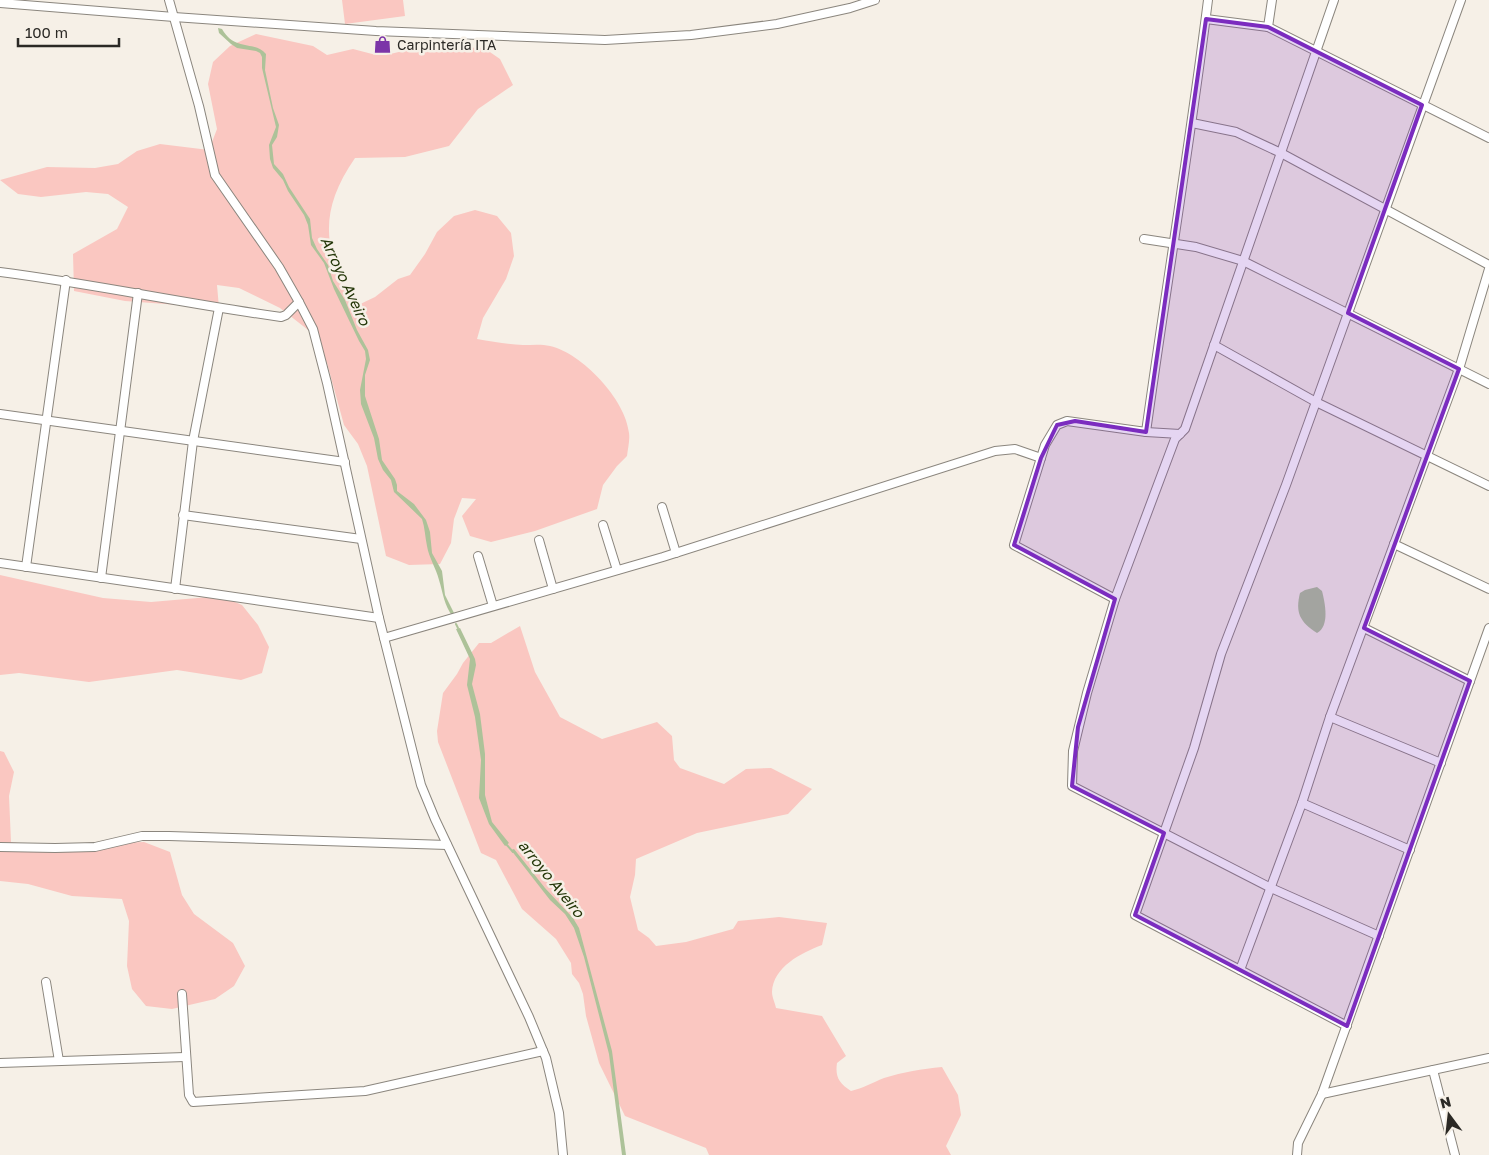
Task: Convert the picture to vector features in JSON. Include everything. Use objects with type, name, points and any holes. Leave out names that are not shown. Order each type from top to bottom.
[{"type":"street","points":[[169,0],[199,106],[215,175],[279,267],[312,329],[345,462],[379,618],[421,785],[543,1051],[553,1082],[559,1113],[563,1155]]},
{"type":"street","points":[[0,3],[64,4],[174,17],[376,31],[605,40],[691,35],[777,24],[850,8],[875,0]]},
{"type":"street","points":[[1146,432],[1192,123],[1208,0]]},
{"type":"street","points":[[1268,28],[1272,0]]},
{"type":"street","points":[[1334,0],[1185,429],[1175,438],[1115,599],[1078,727],[1073,752],[1072,786],[1271,888],[1379,936]]},
{"type":"street","points":[[1347,1026],[1135,915],[1194,748],[1221,654],[1286,485],[1461,0]]},
{"type":"street","points":[[1206,19],[1268,28],[1489,138]]},
{"type":"street","points":[[1192,123],[1236,132],[1281,153],[1489,265]]},
{"type":"street","points":[[1144,239],[1196,246],[1244,261],[1489,384]]},
{"type":"street","points":[[1240,970],[1302,803],[1330,717],[1459,369],[1489,270]]},
{"type":"street","points":[[0,272],[66,280],[219,308],[281,317],[286,315],[299,302]]},
{"type":"street","points":[[26,566],[66,280]]},
{"type":"street","points":[[101,578],[138,293]]},
{"type":"street","points":[[176,589],[193,441],[219,308]]},
{"type":"street","points":[[1214,345],[1316,402],[1489,486]]},
{"type":"street","points":[[0,414],[345,462]]},
{"type":"street","points":[[1115,599],[1014,545],[1049,436],[1057,425],[1066,422],[1146,432],[1180,434]]},
{"type":"street","points":[[384,638],[676,553],[995,452],[1015,449],[1041,458]]},
{"type":"street","points":[[662,508],[676,553]]},
{"type":"street","points":[[184,515],[361,539]]},
{"type":"street","points":[[603,525],[617,570]]},
{"type":"street","points":[[539,540],[553,589]]},
{"type":"street","points":[[1394,544],[1489,589]]},
{"type":"street","points":[[478,556],[493,606]]},
{"type":"street","points":[[0,562],[379,618]]},
{"type":"street","points":[[1364,628],[1470,681]]},
{"type":"street","points":[[1297,1155],[1298,1143],[1322,1094],[1489,628]]},
{"type":"street","points":[[1330,717],[1441,763]]},
{"type":"street","points":[[1302,803],[1410,850]]},
{"type":"street","points":[[0,847],[95,847],[142,836],[448,845]]},
{"type":"street","points":[[46,982],[59,1061]]},
{"type":"street","points":[[182,994],[189,1095],[192,1102],[365,1091],[543,1051]]},
{"type":"street","points":[[0,1063],[186,1057]]},
{"type":"street","points":[[1322,1094],[1489,1058]]},
{"type":"street","points":[[1433,1070],[1455,1155]]},
{"type":"highlighted area","points":[[1206,19],[1268,27],[1422,105],[1348,313],[1459,369],[1364,628],[1470,681],[1347,1026],[1135,915],[1164,833],[1072,786],[1078,727],[1115,599],[1014,545],[1041,458],[1057,425],[1075,421],[1146,432]]},
{"type":"shaded area","points":[[342,0],[403,0],[405,16],[345,24]]},
{"type":"shaded area","points":[[218,28],[222,29],[233,41],[256,47],[266,54],[265,70],[273,108],[279,125],[277,137],[272,145],[274,164],[283,174],[289,187],[310,219],[312,238],[328,265],[333,281],[345,300],[357,330],[368,350],[370,360],[365,375],[365,396],[379,439],[382,460],[395,479],[397,491],[414,504],[426,520],[430,532],[432,553],[442,571],[445,595],[455,615],[453,617],[429,555],[422,519],[394,492],[391,480],[383,470],[378,459],[374,438],[361,404],[360,390],[366,359],[365,351],[334,289],[324,263],[311,245],[308,225],[304,215],[283,180],[273,168],[269,145],[276,127],[262,68],[262,57],[256,51],[237,48],[219,33]]},
{"type":"shaded area","points":[[256,34],[313,46],[327,55],[353,49],[376,55],[386,55],[424,46],[484,48],[500,59],[513,85],[478,109],[449,146],[405,157],[355,158],[343,178],[330,215],[331,250],[336,268],[354,307],[375,297],[398,279],[410,275],[425,254],[437,232],[454,216],[475,210],[497,216],[511,233],[514,256],[506,279],[483,318],[477,339],[511,344],[547,345],[562,350],[588,368],[611,393],[620,406],[626,420],[629,444],[627,456],[603,485],[597,509],[535,531],[491,542],[470,536],[462,516],[476,499],[462,498],[454,519],[451,543],[440,564],[409,565],[386,556],[367,466],[358,444],[344,425],[327,363],[315,344],[312,333],[280,308],[239,288],[217,285],[219,308],[125,301],[74,291],[73,254],[117,229],[128,207],[108,194],[86,192],[41,197],[18,194],[0,180],[47,167],[95,168],[118,164],[137,151],[160,144],[209,150],[217,129],[208,84],[213,62],[230,46]]},
{"type":"shaded area","points":[[0,575],[103,598],[151,602],[221,596],[242,605],[258,625],[269,647],[262,673],[241,680],[177,670],[89,682],[19,673],[0,675]]},
{"type":"shaded area","points":[[1317,587],[1322,591],[1326,614],[1324,625],[1317,633],[1303,621],[1298,606],[1300,593]]},
{"type":"shaded area","points":[[520,626],[535,672],[560,717],[602,739],[657,722],[672,736],[674,760],[680,768],[724,784],[746,769],[771,768],[812,789],[788,814],[697,833],[636,859],[635,875],[630,897],[638,930],[656,946],[686,942],[733,929],[738,921],[779,917],[827,923],[822,945],[797,957],[777,975],[772,992],[776,1008],[822,1016],[846,1056],[837,1063],[837,1076],[843,1085],[851,1091],[891,1076],[942,1067],[958,1095],[961,1115],[946,1146],[951,1155],[709,1155],[706,1148],[625,1116],[599,1063],[586,1016],[583,994],[579,983],[572,974],[571,963],[556,939],[522,909],[496,860],[481,853],[438,742],[437,731],[443,693],[463,663],[479,643],[491,643]]},
{"type":"shaded area","points":[[460,628],[476,665],[472,684],[480,714],[485,754],[485,795],[492,822],[509,843],[505,846],[489,824],[479,798],[481,760],[475,717],[467,685],[470,659],[456,629]]},
{"type":"shaded area","points":[[0,751],[4,752],[14,772],[9,796],[11,842],[69,850],[120,843],[144,842],[170,852],[182,895],[194,914],[233,943],[245,966],[234,986],[215,999],[172,1009],[146,1006],[132,989],[127,966],[129,921],[122,899],[72,896],[28,884],[0,881]]},
{"type":"shaded area","points":[[514,849],[545,888],[573,918],[579,928],[612,1051],[626,1155],[622,1155],[609,1054],[584,957],[574,928],[565,914],[550,900],[511,850]]},
{"type":"waterway","name":"arroyo Aveiro","points":[[456,624],[458,628]]},
{"type":"waterway","name":"arroyo Aveiro","points":[[506,844],[513,852]]},
{"type":"place","name":"Carpintería ITA","points":[[383,45]]},
{"type":"water label","name":"Arroyo Aveiro","points":[[345,281]]}]
